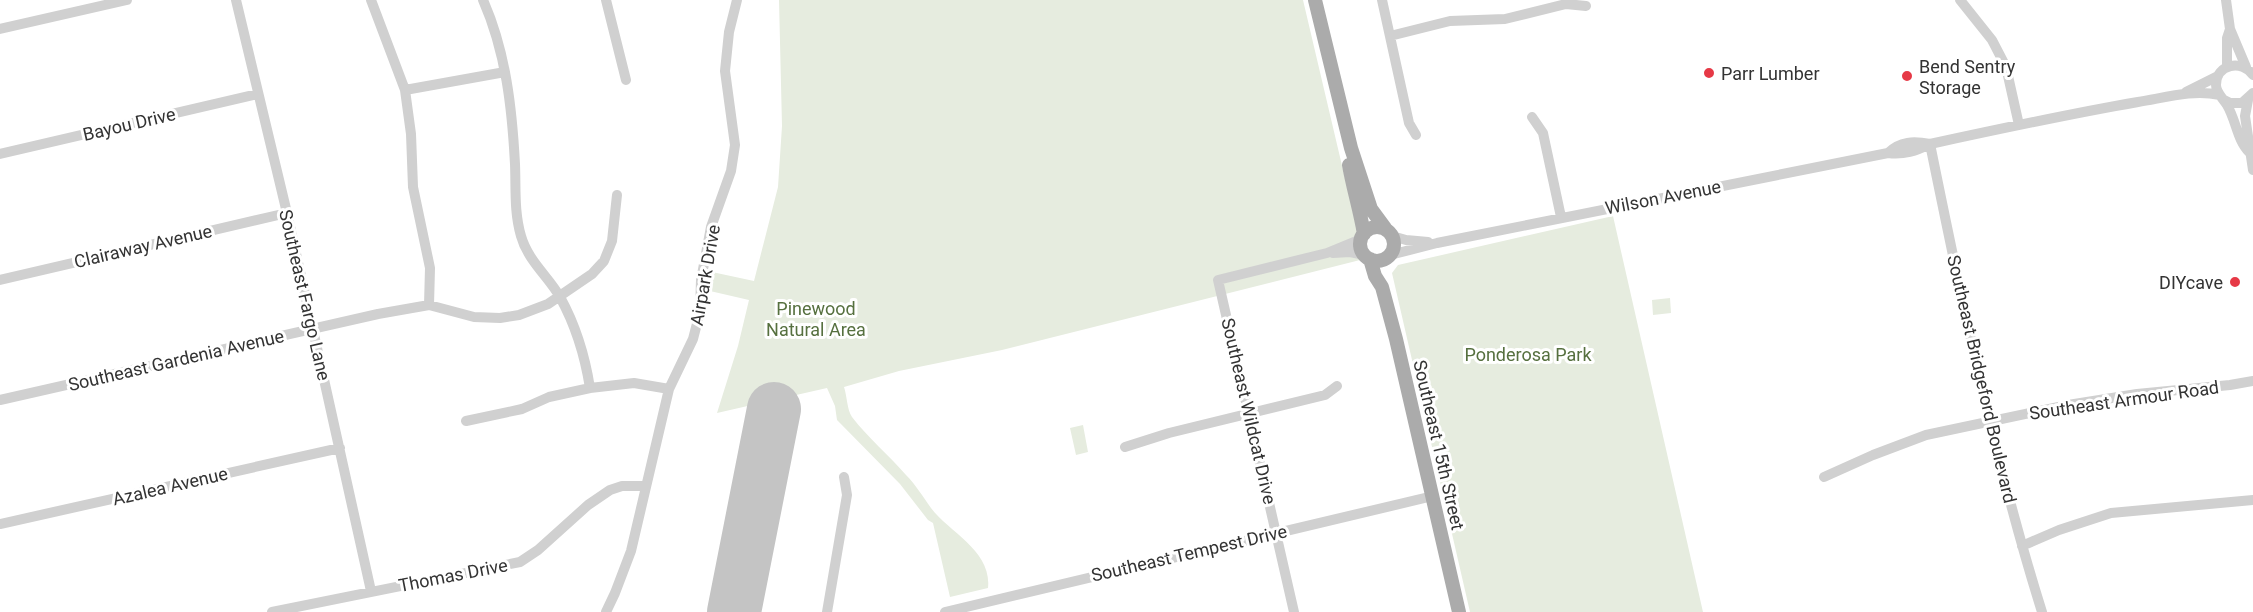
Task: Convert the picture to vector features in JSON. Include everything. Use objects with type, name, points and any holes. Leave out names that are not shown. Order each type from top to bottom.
[{"type":"main road","points":[[1315,0],[1351,148],[1371,209],[1388,232],[1394,246],[1388,257],[1375,260],[1367,257],[1362,250],[1361,213],[1348,164],[1351,148]]},
{"type":"main road","points":[[1362,236],[1373,227],[1388,232]]},
{"type":"main road","name":"Southeast 15th Street","points":[[1367,257],[1382,287],[1433,496],[1458,612]]},
{"type":"main road","name":"Southeast 15th Street","points":[[1382,287],[1388,257]]},
{"type":"street","points":[[0,29],[127,0]]},
{"type":"street","name":"Southeast Fargo Lane","points":[[236,0],[313,329],[371,591]]},
{"type":"street","points":[[372,0],[405,90],[411,135],[414,187],[430,268],[429,305]]},
{"type":"street","points":[[606,0],[626,80]]},
{"type":"street","name":"Airpark Drive","points":[[606,612],[632,551],[669,388],[693,339],[700,312],[701,280],[711,227],[731,171],[735,146],[726,71],[729,32],[737,0]]},
{"type":"street","points":[[1382,0],[1409,123],[1416,135]]},
{"type":"street","points":[[1960,0],[1992,40],[2006,67],[2019,125]]},
{"type":"street","points":[[2226,0],[2230,29],[2251,71]]},
{"type":"street","points":[[486,1],[505,72],[514,164],[516,216],[522,241],[540,272],[559,296],[574,326],[585,357],[590,388]]},
{"type":"street","points":[[1390,36],[1450,21],[1505,19],[1566,4],[1586,6]]},
{"type":"street","points":[[2230,29],[2227,38],[2227,67],[2240,65],[2251,71]]},
{"type":"street","name":"Wilson Avenue","points":[[2184,94],[2218,76],[2227,67]]},
{"type":"street","points":[[405,90],[505,72]]},
{"type":"street","points":[[2218,76],[2216,82],[2222,97],[2232,113],[2244,147],[2249,152]]},
{"type":"street","name":"Wilson Avenue","points":[[1388,257],[1437,243],[1561,217],[1888,153],[1898,154],[1930,144],[2019,125],[2184,94],[2209,93],[2236,104],[2251,96]]},
{"type":"street","name":"Bayou Drive","points":[[0,154],[258,94]]},
{"type":"street","points":[[2251,96],[2245,113],[2253,170]]},
{"type":"street","points":[[1532,117],[1543,133],[1561,217]]},
{"type":"street","name":"Southeast Bridgeford Boulevard","points":[[1930,144],[1990,421],[2022,546],[2042,612]]},
{"type":"street","name":"Southeast Gardenia Avenue","points":[[0,400],[429,305],[474,317],[500,318],[519,315],[538,308],[559,296],[592,274],[604,261],[612,241],[617,195]]},
{"type":"street","name":"Clairaway Avenue","points":[[0,280],[286,213]]},
{"type":"street","name":"Wilson Avenue","points":[[1388,232],[1406,240],[1437,243]]},
{"type":"street","points":[[1327,253],[1362,236]]},
{"type":"street","points":[[1327,253],[1350,252],[1367,257]]},
{"type":"street","name":"Southeast Wildcat Drive","points":[[1294,612],[1218,280],[1327,253]]},
{"type":"street","name":"Southeast Armour Road","points":[[1824,477],[1926,435],[2137,394],[2253,381]]},
{"type":"street","points":[[466,421],[522,408],[549,397],[590,388],[634,383],[669,388]]},
{"type":"street","points":[[1125,447],[1169,433],[1325,395],[1337,386]]},
{"type":"street","name":"Azalea Avenue","points":[[0,524],[340,448]]},
{"type":"street","points":[[827,612],[847,495],[844,477]]},
{"type":"street","name":"Thomas Drive","points":[[272,612],[520,562],[538,550],[588,505],[610,490],[622,486],[646,486]]},
{"type":"street","name":"Southeast Tempest Drive","points":[[945,612],[1433,496]]},
{"type":"street","points":[[2022,546],[2059,530],[2111,513],[2253,501]]},
{"type":"green space","name":"Pinewood Natural Area","points":[[779,0],[1303,0],[1364,259],[1002,350],[899,371],[844,387],[852,417],[910,479],[939,517],[977,553],[983,563],[988,588],[950,597],[933,523],[928,520],[900,484],[837,420],[835,406],[827,388],[717,413],[738,346],[749,300],[710,291],[712,272],[754,281],[778,187],[782,126]]},
{"type":"green space","name":"Ponderosa Park","points":[[1613,216],[1703,612],[1470,612],[1392,273],[1398,265]]},
{"type":"green space","points":[[1670,298],[1671,313],[1653,315],[1652,300]]},
{"type":"green space","points":[[1083,425],[1088,452],[1076,455],[1070,428]]},
{"type":"runway","points":[[734,612],[774,409]]},
{"type":"place","name":"Parr Lumber","points":[[1709,73]]},
{"type":"place","name":"Bend Sentry Storage","points":[[1907,76]]},
{"type":"place","name":"DIYcave","points":[[2235,282]]}]
